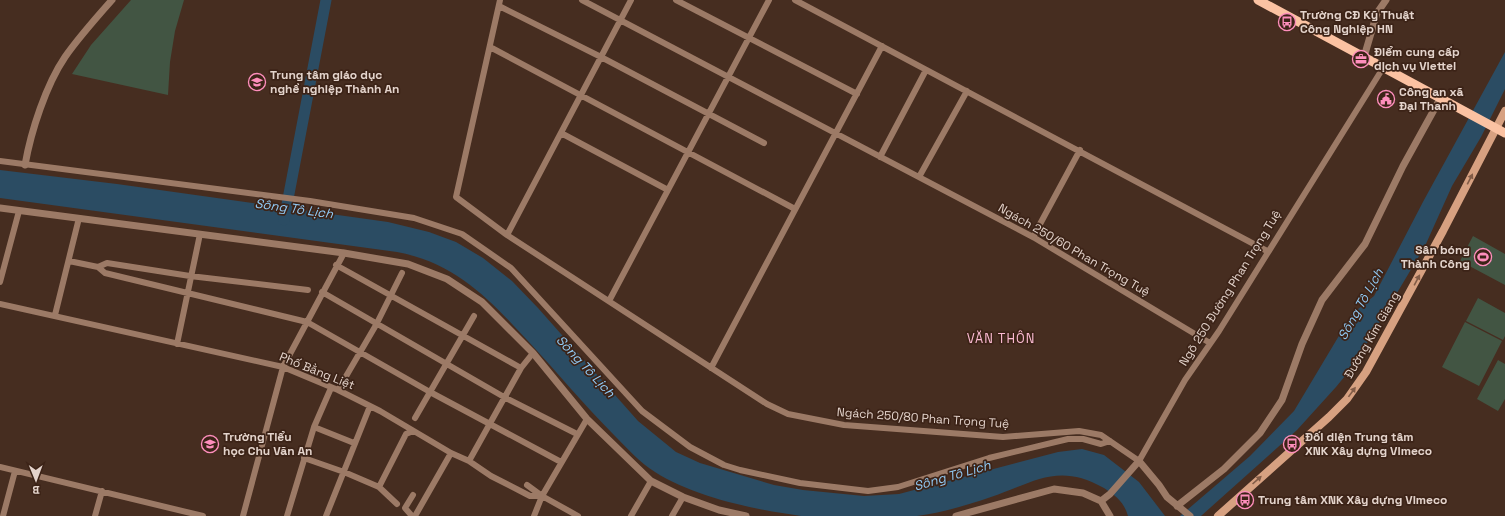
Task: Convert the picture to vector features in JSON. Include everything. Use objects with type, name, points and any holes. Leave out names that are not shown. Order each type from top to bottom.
[{"type":"main road","points":[[1258,0],[1505,133]]},
{"type":"main road","name":"Đường Kim Giang","points":[[1218,516],[1329,417],[1347,399],[1387,336],[1493,127],[1505,111]]},
{"type":"street","points":[[25,165],[28,148],[47,93],[65,57],[112,0]]},
{"type":"street","name":"Ngách 250/60 Phan Trọng Tuệ","points":[[582,0],[1033,237],[1210,343]]},
{"type":"street","points":[[507,235],[631,0]]},
{"type":"street","points":[[676,0],[856,94]]},
{"type":"street","points":[[609,301],[769,0]]},
{"type":"street","points":[[795,0],[1080,150],[1267,251]]},
{"type":"street","points":[[1364,57],[1377,13],[1386,0]]},
{"type":"street","points":[[764,143],[500,3],[490,47],[795,209]]},
{"type":"street","points":[[711,368],[882,46]]},
{"type":"street","name":"Ngách 250/80 Phan Trọng Tuệ","points":[[490,47],[456,197],[507,235],[767,404],[788,414],[844,425],[1003,436],[1080,431],[1101,435],[1139,461]]},
{"type":"street","name":"Ngõ 250 Đường Phan Trọng Tuệ","points":[[1101,501],[1110,494],[1139,461],[1185,380],[1210,343],[1383,68]]},
{"type":"street","points":[[880,157],[926,70]]},
{"type":"street","points":[[922,178],[967,91]]},
{"type":"street","points":[[1179,508],[1224,468],[1260,433],[1282,400],[1302,344],[1322,300],[1365,244],[1403,166],[1440,99]]},
{"type":"street","points":[[561,133],[668,190]]},
{"type":"street","points":[[1033,237],[1080,150]]},
{"type":"street","points":[[0,161],[310,201],[414,218],[462,234],[511,268],[642,411],[690,447],[724,465],[740,470],[800,483],[868,491],[898,487],[989,458],[1068,439],[1083,439],[1101,444],[1110,441]]},
{"type":"street","points":[[0,208],[344,253],[408,264],[447,280],[482,302],[533,353],[587,419],[651,481],[718,513],[746,516]]},
{"type":"street","points":[[0,282],[19,211]]},
{"type":"street","points":[[55,315],[79,218]]},
{"type":"street","points":[[177,344],[200,234]]},
{"type":"street","points":[[243,516],[283,367],[336,265],[344,253]]},
{"type":"street","points":[[0,256],[7,257]]},
{"type":"street","points":[[69,261],[98,267],[105,273],[306,322],[360,351],[430,392],[561,462]]},
{"type":"street","points":[[98,267],[107,263],[190,276],[308,290]]},
{"type":"street","points":[[336,265],[521,368]]},
{"type":"street","points":[[338,390],[392,296],[402,273]]},
{"type":"street","points":[[322,292],[376,325],[504,397],[577,434]]},
{"type":"street","name":"Phố Bằng Liệt","points":[[0,304],[55,315],[283,367],[338,390],[370,406],[451,453],[469,461],[491,476],[530,496],[542,496],[578,516]]},
{"type":"street","points":[[415,418],[474,316]]},
{"type":"street","points":[[469,461],[521,368],[533,353]]},
{"type":"street","points":[[287,516],[314,428],[331,388]]},
{"type":"street","points":[[326,516],[370,406]]},
{"type":"street","points":[[534,516],[542,496],[587,419]]},
{"type":"street","points":[[314,428],[354,443]]},
{"type":"street","points":[[379,487],[406,434],[413,431]]},
{"type":"street","points":[[413,495],[405,508],[414,516],[451,453]]},
{"type":"street","points":[[304,458],[344,472],[379,487],[397,504]]},
{"type":"street","points":[[1139,461],[1150,473],[1167,497],[1190,516]]},
{"type":"street","points":[[0,467],[102,491],[186,514],[203,516]]},
{"type":"street","points":[[5,515],[15,471]]},
{"type":"street","points":[[631,516],[651,481]]},
{"type":"street","points":[[527,485],[542,496]]},
{"type":"street","points":[[956,516],[1054,489],[1083,493],[1101,501],[1110,516]]},
{"type":"street","points":[[95,516],[102,491]]},
{"type":"street","points":[[672,516],[683,497]]},
{"type":"green space","points":[[131,0],[184,0],[175,31],[170,62],[168,95],[72,74],[91,45]]},
{"type":"green space","name":"Sân bóng Thành Công","points":[[1473,236],[1505,254],[1505,285],[1460,261]]},
{"type":"green space","name":"Sân bóng Thành Công","points":[[1478,298],[1505,313],[1505,336],[1503,340],[1466,321]]},
{"type":"green space","points":[[1465,322],[1502,341],[1479,386],[1442,367]]},
{"type":"green space","points":[[1498,360],[1505,364],[1505,399],[1498,411],[1477,399]]},
{"type":"water","points":[[1505,52],[1505,89],[1481,137],[1452,186],[1425,246],[1354,365],[1297,430],[1201,516],[1180,516],[1250,456],[1294,411],[1352,314],[1374,296],[1424,200]]},
{"type":"water","name":"Sông Tô Lịch","points":[[0,170],[117,184],[388,222],[429,232],[456,242],[483,258],[512,281],[538,308],[638,421],[676,452],[700,463],[774,485],[803,490],[864,496],[899,494],[1058,452],[1082,449],[1104,455],[1139,482],[1165,516],[1128,516],[1119,500],[1104,488],[1088,480],[1073,476],[1060,475],[1034,481],[964,506],[917,516],[801,516],[726,501],[688,489],[655,472],[644,464],[603,424],[539,353],[485,297],[454,274],[437,265],[418,257],[397,252],[0,198]]},
{"type":"waterway","name":"Sông Tô Lịch","points":[[284,220],[326,0]]},
{"type":"place","name":"Trường CĐ Kỹ Thuật Công Nghiệp HN","points":[[1287,22]]},
{"type":"place","name":"Điểm cung cấp dịch vụ Viettel","points":[[1361,59]]},
{"type":"place","name":"Trung tâm giáo dục nghề nghiệp Thành An","points":[[257,82]]},
{"type":"place","name":"Công an xã Đại Thanh","points":[[1386,99]]},
{"type":"place","name":"Sân bóng Thành Công","points":[[1483,257]]},
{"type":"place","name":"Trường Tiểu học Chu Văn An","points":[[210,444]]},
{"type":"place","name":"Đối diện Trung tâm XNK Xây dựng Vimeco","points":[[1292,444]]},
{"type":"place","name":"Trung tâm XNK Xây dựng Vimeco","points":[[1245,500]]},
{"type":"district","name":"VĂN THÔN","points":[[1001,338]]}]
